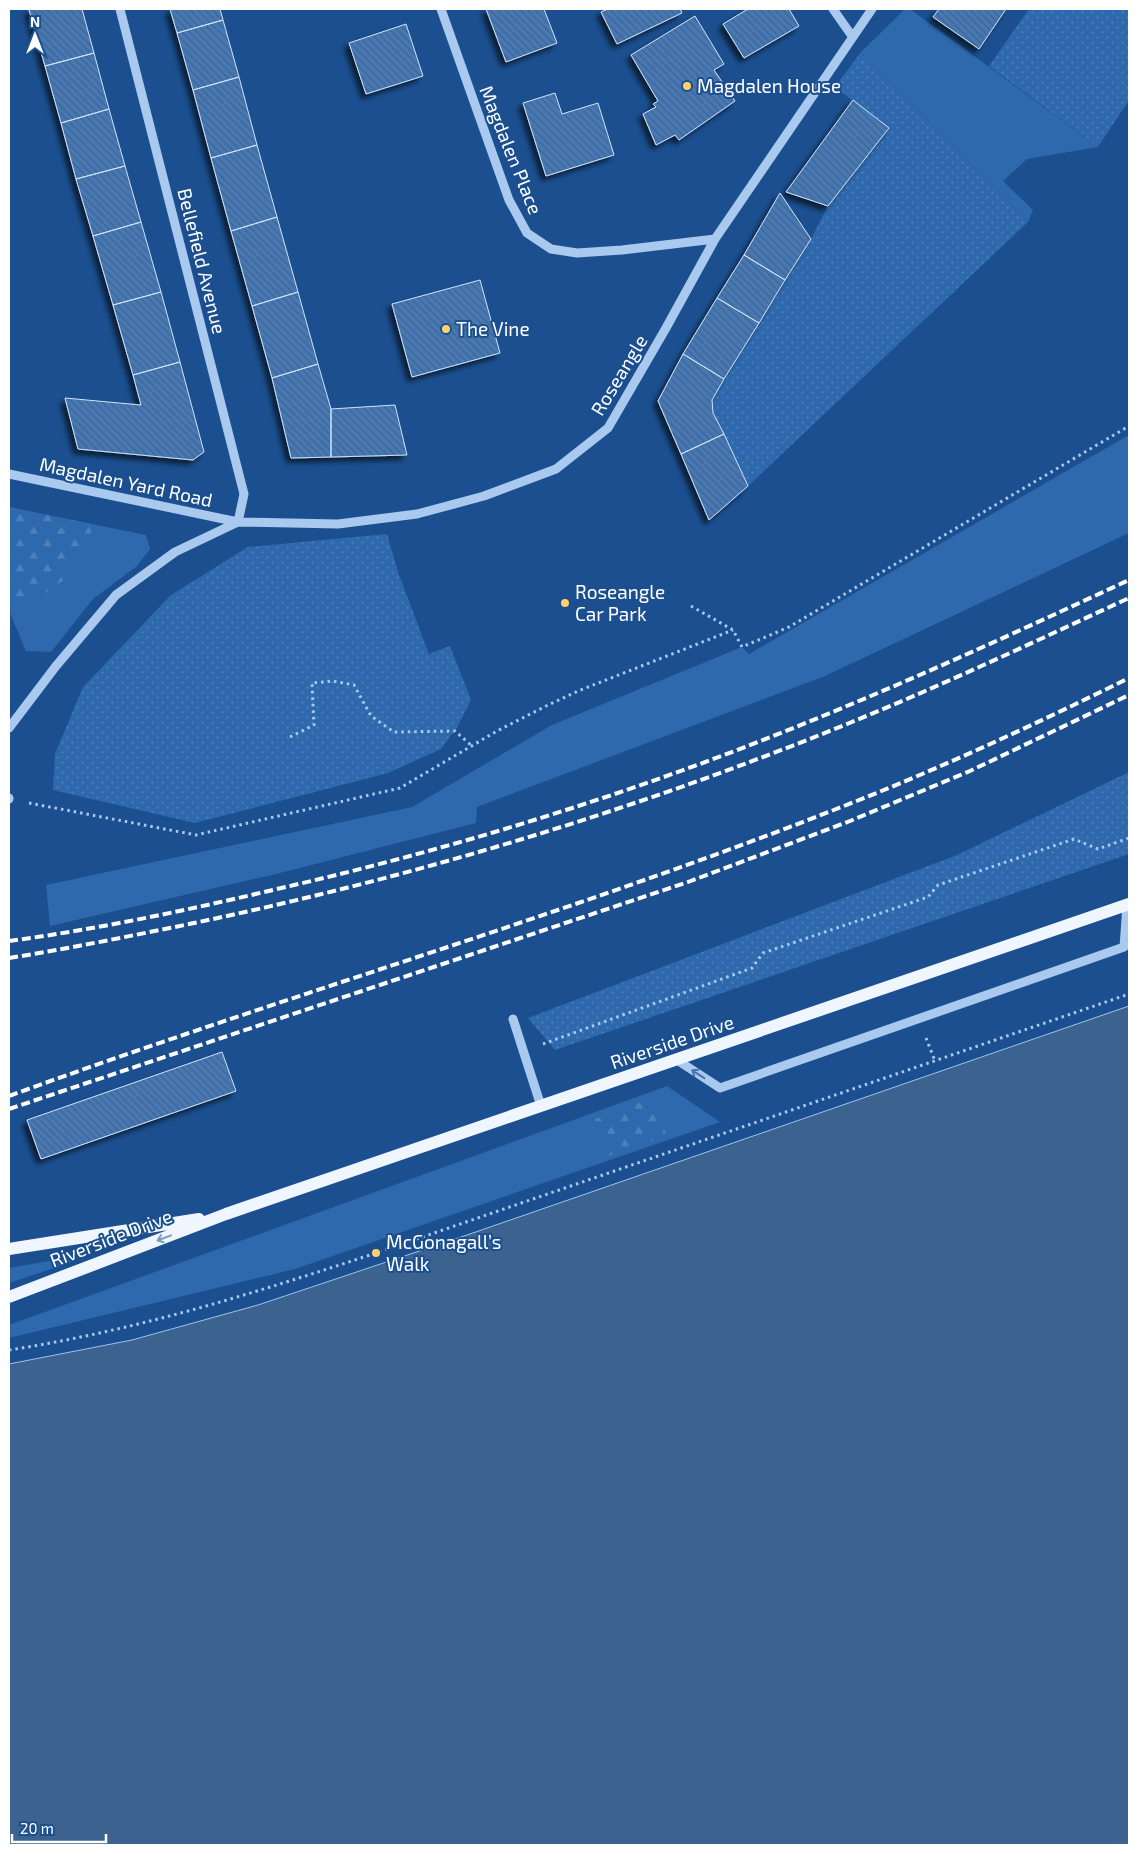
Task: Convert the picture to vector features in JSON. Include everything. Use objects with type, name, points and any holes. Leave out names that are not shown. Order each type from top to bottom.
[{"type":"main road","name":"Riverside Drive","points":[[9,1297],[226,1214],[1128,905]]},
{"type":"main road","name":"Riverside Drive","points":[[9,1249],[226,1214]]},
{"type":"street","name":"Bellefield Avenue","points":[[120,9],[244,494],[238,522]]},
{"type":"street","name":"Magdalen Place","points":[[440,9],[509,200],[527,233],[551,249],[577,253],[622,250],[715,239]]},
{"type":"street","points":[[833,9],[852,36]]},
{"type":"street","name":"Roseangle","points":[[238,522],[338,524],[417,514],[484,496],[556,470],[608,428],[715,239],[872,9]]},
{"type":"street","name":"Magdalen Yard Road","points":[[9,474],[238,522]]},
{"type":"street","points":[[9,728],[56,666],[116,596],[175,552],[238,522]]},
{"type":"street","points":[[677,1060],[720,1088],[1124,947],[1128,905]]},
{"type":"street","points":[[513,1020],[541,1106]]},
{"type":"path","points":[[691,606],[733,630],[742,646],[789,627],[1129,426]]},
{"type":"path","points":[[9,798],[196,835],[400,788],[497,731],[578,691],[733,630]]},
{"type":"path","points":[[290,737],[314,725],[312,683],[333,681],[354,685],[371,716],[394,732],[455,731],[472,746]]},
{"type":"path","points":[[523,1051],[752,968],[763,953],[928,896],[938,885],[1074,839],[1098,849],[1129,838]]},
{"type":"path","points":[[9,1350],[49,1344],[174,1316],[376,1253],[1129,994]]},
{"type":"green space","points":[[905,9],[910,9],[1098,147],[1027,159],[1003,181],[1033,210],[1028,222],[861,52]]},
{"type":"green space","points":[[1029,9],[1129,9],[1129,100],[1098,147],[989,66]]},
{"type":"green space","points":[[861,52],[1028,222],[748,486],[713,413],[712,400],[811,239],[828,206],[889,128],[835,87]]},
{"type":"green space","points":[[1129,435],[1129,533],[825,676],[477,807],[476,823],[276,874],[50,926],[46,885],[412,807],[552,725],[742,647],[749,654]]},
{"type":"green space","points":[[9,507],[146,535],[150,549],[137,566],[93,599],[51,652],[26,651],[9,611]]},
{"type":"green space","points":[[9,507],[95,525],[64,580],[25,607],[9,589]]},
{"type":"green space","points":[[387,534],[399,575],[429,654],[450,646],[471,700],[458,726],[441,749],[388,773],[195,823],[53,790],[55,754],[83,687],[171,595],[248,547]]},
{"type":"green space","points":[[1129,772],[1129,854],[555,1050],[528,1018],[957,855]]},
{"type":"green space","points":[[667,1086],[720,1122],[295,1269],[9,1338],[9,1325]]},
{"type":"green space","points":[[651,1098],[667,1136],[608,1156],[595,1119]]},
{"type":"green space","points":[[72,1257],[72,1262],[9,1283],[9,1268]]},
{"type":"shaded area","points":[[1129,1006],[1129,1845],[9,1845],[9,1364],[132,1340],[258,1305],[467,1235]]},
{"type":"building","points":[[82,9],[94,53],[45,66],[29,10]]},
{"type":"building","points":[[170,9],[220,9],[223,20],[177,33]]},
{"type":"building","points":[[486,9],[544,9],[557,43],[506,62]]},
{"type":"building","points":[[608,9],[680,9],[682,13],[617,44],[601,12]]},
{"type":"building","points":[[748,9],[789,9],[799,26],[744,58],[723,24]]},
{"type":"building","points":[[939,9],[1006,9],[979,49],[933,17]]},
{"type":"building","name":"Magdalen House","points":[[695,16],[724,64],[714,70],[735,101],[679,140],[675,135],[656,145],[643,114],[656,107],[653,104],[658,101],[631,55]]},
{"type":"building","points":[[223,20],[239,77],[193,90],[177,33]]},
{"type":"building","points":[[406,24],[423,76],[366,94],[349,43]]},
{"type":"building","points":[[94,53],[109,109],[61,123],[45,66]]},
{"type":"building","points":[[239,77],[257,145],[211,158],[193,90]]},
{"type":"building","points":[[555,93],[562,114],[598,103],[614,155],[546,176],[523,103]]},
{"type":"building","points":[[853,100],[889,128],[828,206],[786,192]]},
{"type":"building","points":[[109,109],[125,166],[76,179],[61,123]]},
{"type":"building","points":[[257,145],[277,217],[231,231],[211,158]]},
{"type":"building","points":[[125,166],[141,222],[93,236],[76,179]]},
{"type":"building","points":[[780,193],[811,239],[785,280],[744,255]]},
{"type":"building","points":[[277,217],[298,292],[252,306],[231,231]]},
{"type":"building","points":[[141,222],[161,292],[113,305],[93,236]]},
{"type":"building","points":[[744,255],[785,280],[759,323],[717,298]]},
{"type":"building","name":"The Vine","points":[[480,280],[500,353],[412,377],[392,304]]},
{"type":"building","points":[[161,292],[180,362],[133,375],[113,305]]},
{"type":"building","points":[[298,292],[318,364],[272,378],[252,306]]},
{"type":"building","points":[[717,298],[759,323],[724,379],[683,354]]},
{"type":"building","points":[[683,354],[724,379],[712,400],[713,413],[724,434],[681,454],[658,401]]},
{"type":"building","points":[[180,362],[204,452],[193,460],[78,449],[65,398],[141,405],[133,375]]},
{"type":"building","points":[[318,364],[331,409],[331,457],[291,458],[272,378]]},
{"type":"building","points":[[395,405],[407,455],[331,457],[331,409]]},
{"type":"building","points":[[724,434],[748,486],[709,520],[681,454]]},
{"type":"building","points":[[222,1052],[236,1091],[41,1159],[27,1120]]},
{"type":"railway","points":[[9,941],[76,931],[277,889],[421,853],[563,811],[704,763],[842,708],[950,662],[1129,580]]},
{"type":"railway","points":[[9,958],[160,930],[335,891],[509,843],[594,816],[679,788],[847,724],[954,678],[1129,598]]},
{"type":"railway","points":[[9,1096],[218,1023],[637,883],[741,845],[844,806],[952,761],[1024,729],[1129,678]]},
{"type":"railway","points":[[9,1109],[688,882],[850,821],[970,771],[1129,695]]},
{"type":"place","name":"Magdalen House","points":[[687,86]]},
{"type":"place","name":"The Vine","points":[[446,329]]},
{"type":"place","name":"Roseangle Car Park","points":[[565,603]]},
{"type":"place","name":"McGonagall’s Walk","points":[[376,1253]]}]
